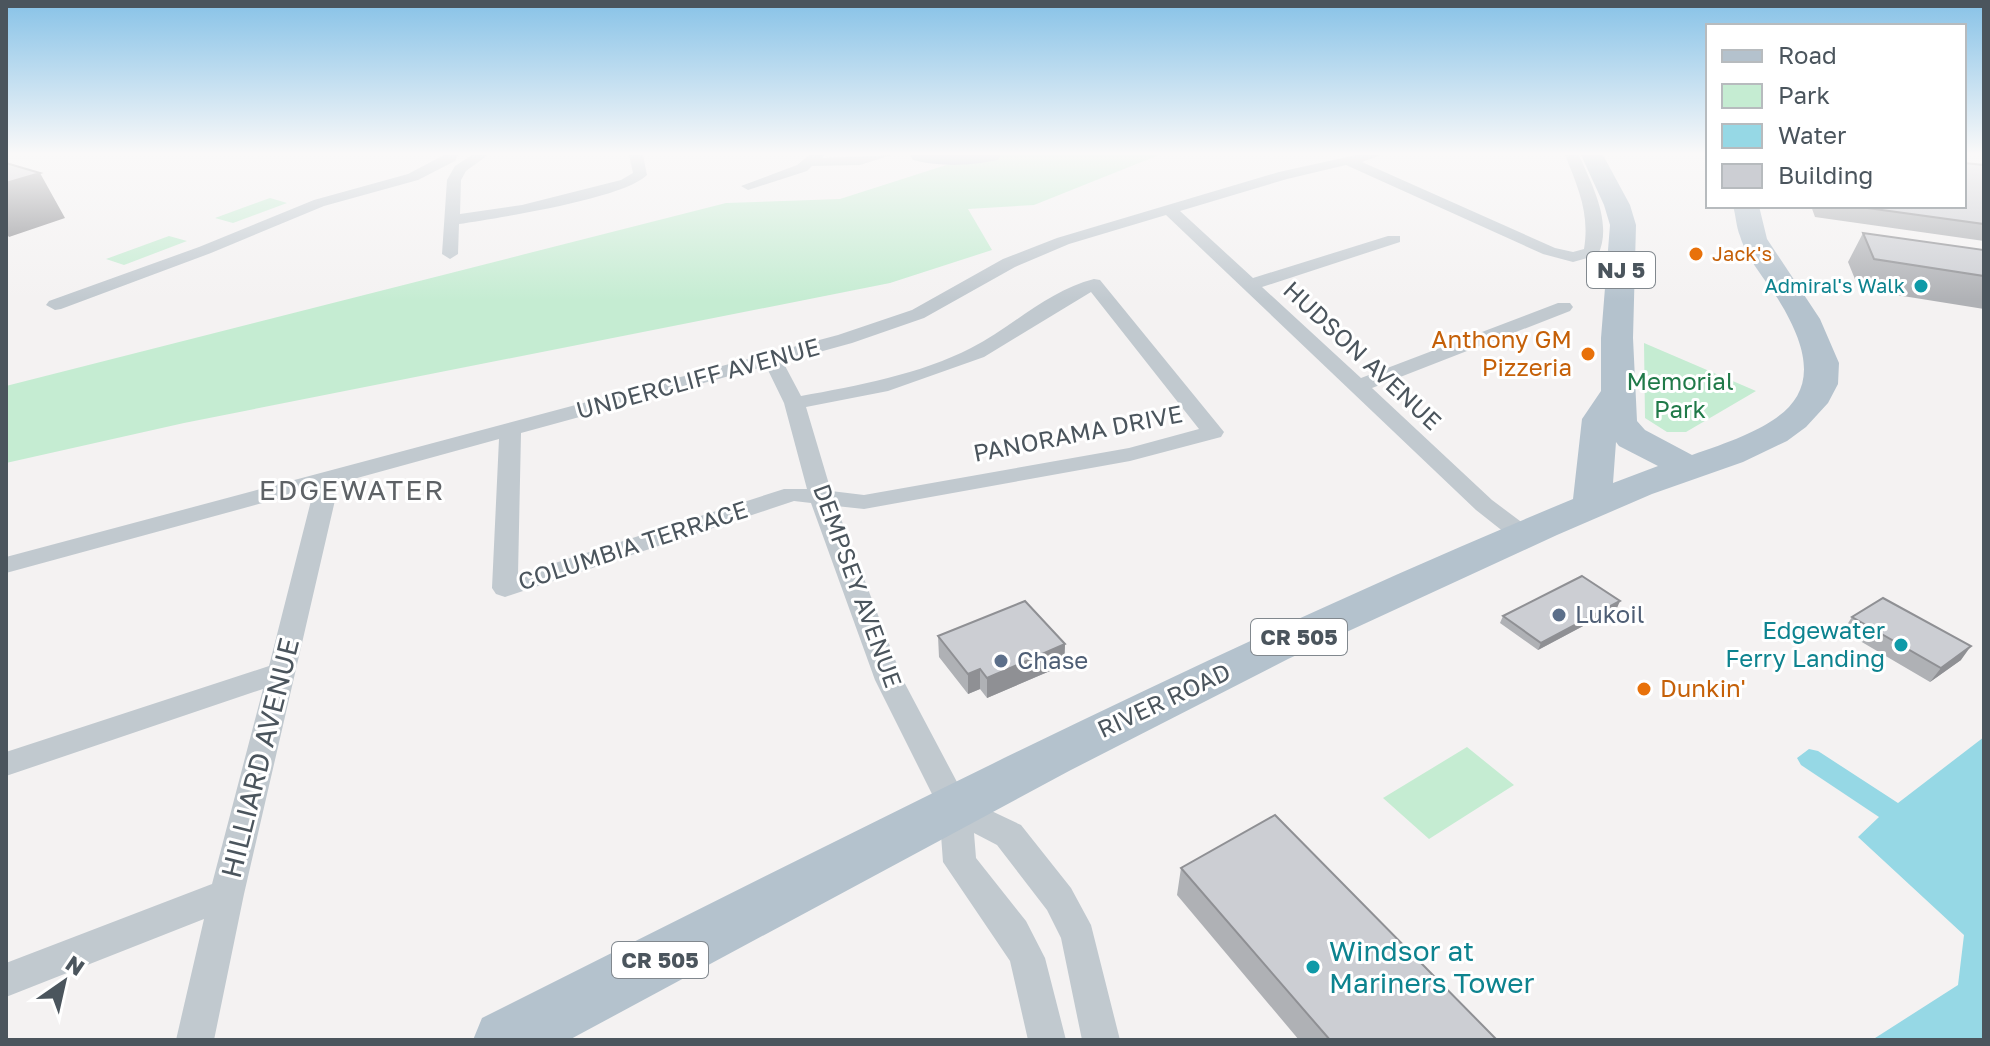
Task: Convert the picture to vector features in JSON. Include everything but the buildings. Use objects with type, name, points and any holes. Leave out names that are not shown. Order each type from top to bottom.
[{"type":"main road","name":"NJ 5","points":[[1616,204],[1623,225],[1617,393],[1619,423],[1632,438],[1687,467]]},
{"type":"main road","name":"RIVER ROAD","points":[[505,1040],[1120,720],[1383,596],[1687,467],[1736,452],[1776,430],[1812,403],[1822,375],[1821,354],[1803,316],[1755,239],[1747,208]]},
{"type":"main road","points":[[1592,507],[1600,419],[1617,393]]},
{"type":"street","points":[[55,305],[193,255],[317,204]]},
{"type":"street","points":[[450,254],[453,204]]},
{"type":"street","points":[[453,220],[543,204]]},
{"type":"street","name":"UNDERCLIFF AVENUE","points":[[6,565],[884,327],[953,297],[1035,251],[1190,204]]},
{"type":"street","points":[[1444,204],[1549,251],[1573,257],[1592,252],[1597,225],[1593,204]]},
{"type":"street","name":"HUDSON AVENUE","points":[[1170,210],[1484,505],[1523,535]]},
{"type":"street","points":[[1249,285],[1394,239]]},
{"type":"street","name":"PANORAMA DRIVE","points":[[794,403],[881,387],[977,353],[1058,302],[1094,284],[1213,432],[1130,454],[864,502],[822,500]]},
{"type":"street","points":[[1357,387],[1564,307]]},
{"type":"street","name":"DEMPSEY AVENUE","points":[[772,359],[794,403],[822,500],[889,680],[955,808]]},
{"type":"street","name":"COLUMBIA TERRACE","points":[[510,429],[505,588],[792,494],[822,500]]},
{"type":"street","name":"HILLIARD AVENUE","points":[[195,1040],[227,894],[329,477]]},
{"type":"street","points":[[6,764],[281,672]]},
{"type":"street","points":[[955,808],[960,862],[1013,932],[1027,958],[1047,1040]]},
{"type":"street","points":[[955,808],[1009,835],[1059,899],[1078,936],[1101,1040]]},
{"type":"street","points":[[6,980],[227,894]]},
{"type":"green space","points":[[254,204],[285,204],[233,223],[215,218]]},
{"type":"green space","points":[[723,204],[1037,204],[968,209],[992,250],[890,283],[184,423],[6,463],[6,386]]},
{"type":"green space","points":[[169,236],[187,241],[124,265],[106,259]]},
{"type":"green space","name":"Memorial Park","points":[[1644,343],[1756,391],[1686,432],[1667,432],[1645,418]]},
{"type":"green space","points":[[1467,747],[1514,785],[1429,839],[1383,798]]},
{"type":"water","points":[[1984,737],[1984,1040],[1872,1040],[1958,985],[1964,935],[1858,837],[1879,817],[1801,765],[1797,758],[1809,749],[1818,751],[1898,803]]},
{"type":"place","name":"Jack's","points":[[1696,254]]},
{"type":"place","name":"Admiral's Walk","points":[[1921,286]]},
{"type":"place","name":"Anthony GM Pizzeria","points":[[1588,354]]},
{"type":"place","name":"Lukoil","points":[[1559,615]]},
{"type":"place","name":"Edgewater Ferry Landing","points":[[1901,645]]},
{"type":"place","name":"Chase","points":[[1001,661]]},
{"type":"place","name":"Dunkin'","points":[[1644,689]]},
{"type":"place","name":"Windsor at Mariners Tower","points":[[1313,967]]},
{"type":"district","name":"EDGEWATER","points":[[352,490]]}]
